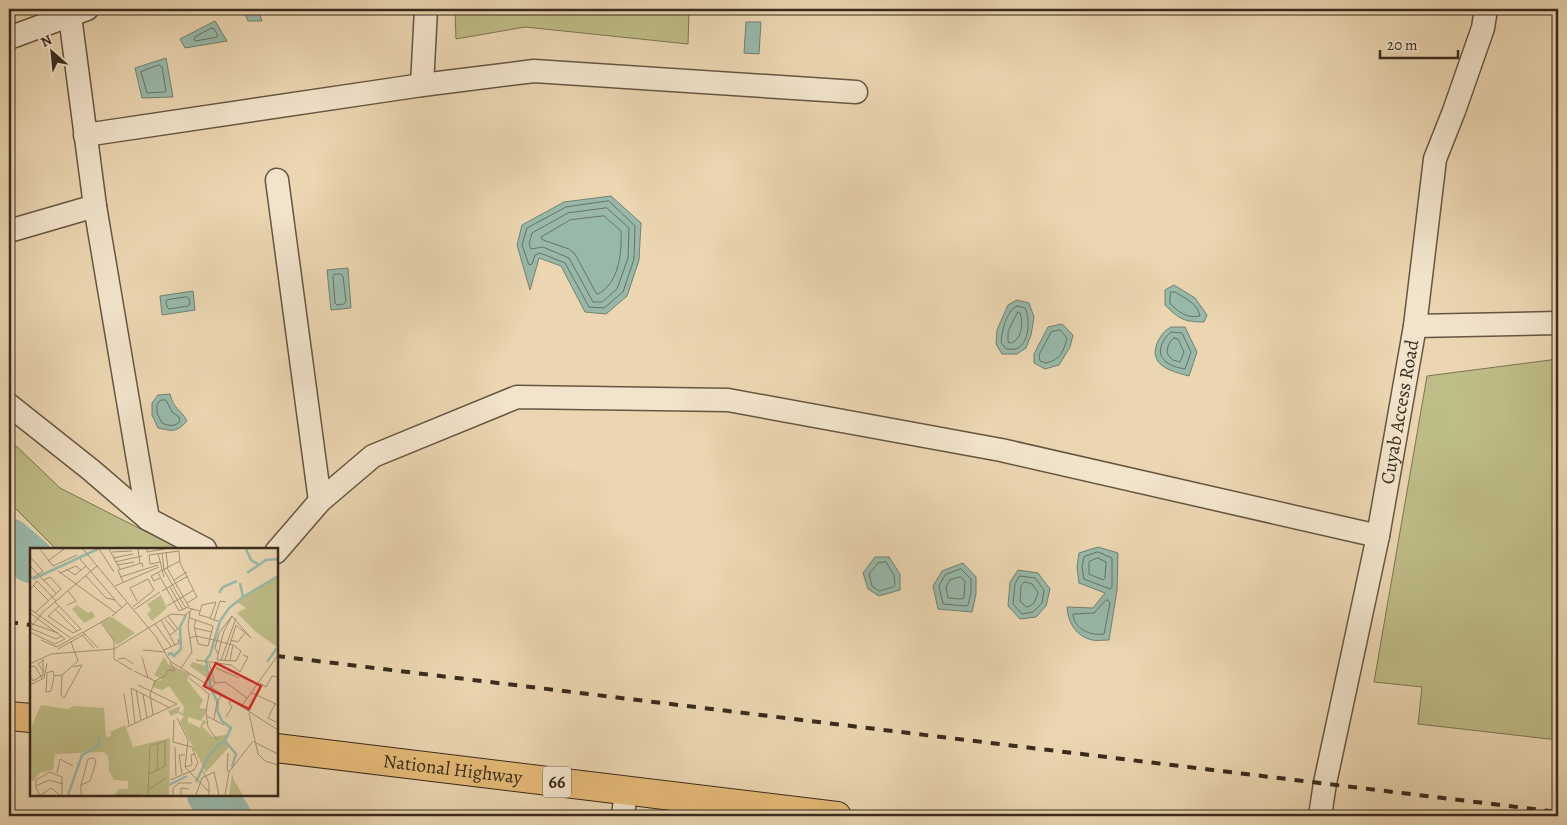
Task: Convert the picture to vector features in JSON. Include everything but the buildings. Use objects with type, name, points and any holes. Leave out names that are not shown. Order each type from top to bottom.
[{"type":"main road","points":[[9,716],[30,718]]},
{"type":"main road","name":"National Highway","points":[[278,748],[625,804],[837,816]]},
{"type":"street","points":[[422,85],[426,9]]},
{"type":"street","name":"Cuyab Access Road","points":[[1320,816],[1325,783],[1378,536],[1415,326],[1435,159],[1483,28],[1486,9]]},
{"type":"street","points":[[9,38],[79,13],[85,135],[95,206],[148,519]]},
{"type":"street","points":[[85,135],[422,85],[534,71],[856,92]]},
{"type":"street","points":[[277,180],[320,501]]},
{"type":"street","points":[[9,231],[95,206]]},
{"type":"street","points":[[1415,326],[1558,323]]},
{"type":"street","points":[[278,550],[320,501],[372,456],[517,397],[728,400],[1002,450],[1378,536]]},
{"type":"street","points":[[9,404],[148,519],[203,548]]},
{"type":"shaded area","points":[[455,9],[689,9],[688,44],[525,27],[456,39]]},
{"type":"shaded area","points":[[1558,359],[1558,740],[1418,724],[1422,687],[1374,682],[1427,376]]},
{"type":"shaded area","points":[[9,439],[60,488],[178,548],[55,548],[9,502]]},
{"type":"water","points":[[243,9],[258,9],[262,21],[248,21]]},
{"type":"water","points":[[215,21],[227,41],[185,48],[180,39]]},
{"type":"water","points":[[746,22],[761,22],[759,54],[744,53]]},
{"type":"water","points":[[166,58],[173,97],[142,98],[135,68]]},
{"type":"water","points":[[611,196],[641,223],[639,260],[627,296],[606,314],[585,312],[561,266],[539,258],[530,290],[517,245],[522,225],[564,202]]},
{"type":"water","points":[[348,268],[351,308],[331,310],[327,270]]},
{"type":"water","points":[[1174,285],[1195,298],[1207,315],[1204,322],[1182,319],[1165,305],[1165,290]]},
{"type":"water","points":[[193,291],[195,310],[162,315],[160,296]]},
{"type":"water","points":[[1017,300],[1029,303],[1034,317],[1031,335],[1026,348],[1017,354],[1002,354],[996,344],[997,330],[1008,305]]},
{"type":"water","points":[[1062,324],[1073,335],[1070,347],[1059,365],[1045,369],[1034,363],[1034,354],[1048,327]]},
{"type":"water","points":[[1171,327],[1185,327],[1197,352],[1189,376],[1162,366],[1156,356],[1155,349],[1158,341],[1163,333]]},
{"type":"water","points":[[170,394],[173,403],[187,421],[180,428],[174,430],[158,428],[152,415],[152,403],[158,395]]},
{"type":"water","points":[[1098,547],[1118,553],[1117,590],[1109,640],[1092,640],[1077,632],[1069,618],[1067,607],[1093,608],[1105,593],[1079,583],[1077,567],[1079,553]]},
{"type":"water","points":[[875,557],[889,557],[900,574],[900,590],[879,596],[868,589],[863,573]]},
{"type":"water","points":[[963,563],[976,577],[976,594],[972,612],[938,609],[933,586],[942,571]]},
{"type":"water","points":[[1018,570],[1038,573],[1050,589],[1046,606],[1036,617],[1020,619],[1008,606],[1010,582]]},
{"type":"waterway","points":[[9,541],[30,559]]},
{"type":"waterway","points":[[211,795],[228,816]]},
{"type":"railway","points":[[9,622],[30,625]]},
{"type":"railway","points":[[278,656],[1558,812]]}]
